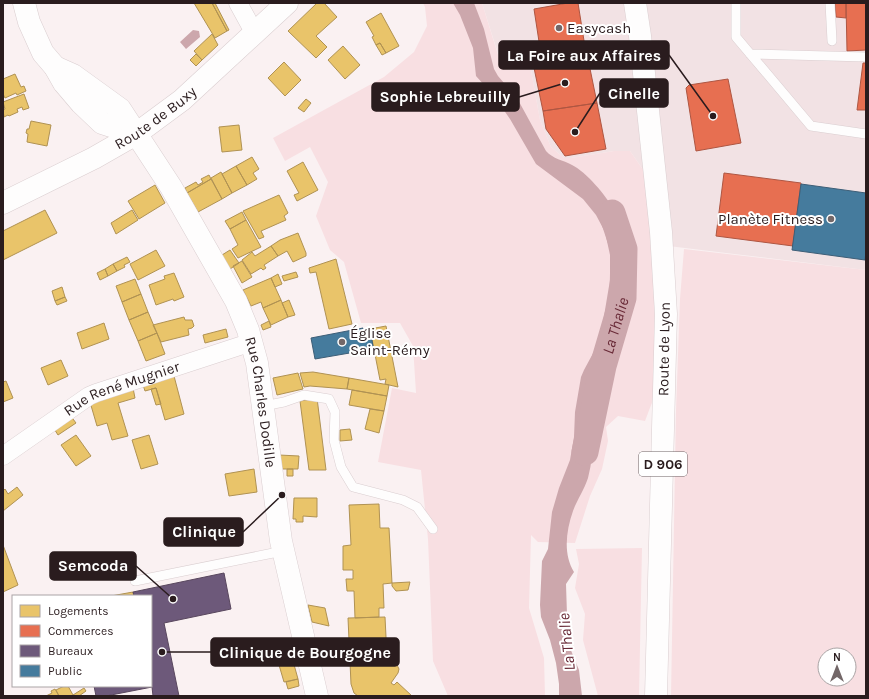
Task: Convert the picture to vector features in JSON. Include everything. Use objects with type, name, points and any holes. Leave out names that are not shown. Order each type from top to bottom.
[{"type":"main road","points":[[24,3],[36,38],[43,53],[55,67],[64,83],[102,123],[136,134]]},
{"type":"main road","name":"Route de Buxy","points":[[3,203],[94,158],[136,134],[182,100],[288,3]]},
{"type":"main road","name":"Route de Lyon","points":[[635,3],[640,36],[661,232],[666,314],[656,696]]},
{"type":"main road","name":"Rue Charles Dodille","points":[[136,134],[171,186],[236,301],[244,318],[252,342],[257,363],[283,551],[317,696]]},
{"type":"street","points":[[238,3],[255,34]]},
{"type":"street","name":"Rue René Mugnier","points":[[3,456],[89,396],[252,342]]},
{"type":"lane","points":[[736,3],[736,37],[811,126],[866,134]]},
{"type":"lane","points":[[830,3],[832,42]]},
{"type":"lane","points":[[750,54],[866,57]]},
{"type":"lane","points":[[263,406],[284,402],[304,395],[329,399],[335,412],[334,440],[341,467],[353,487],[403,500],[417,507],[433,529]]},
{"type":"lane","points":[[135,581],[283,551]]},
{"type":"shaded area","points":[[423,3],[482,3],[499,58],[531,54],[534,59],[530,65],[540,120],[551,147],[564,158],[614,151],[630,151],[646,174],[654,271],[656,392],[645,421],[618,416],[606,427],[608,441],[602,469],[590,496],[575,543],[538,542],[531,535],[529,608],[544,658],[545,696],[448,696],[433,661],[428,539],[421,470],[378,462],[392,388],[416,393],[413,346],[400,323],[361,323],[344,262],[330,250],[316,216],[328,182],[310,147],[285,161],[273,138],[384,77],[414,52],[427,26],[425,7]]},
{"type":"shaded area","points":[[482,3],[866,3],[866,270],[652,244],[646,174],[630,151],[614,151],[564,158],[551,147],[540,120],[530,65],[534,59],[531,54],[499,57]]},
{"type":"shaded area","points":[[684,249],[866,270],[866,696],[671,696],[676,411],[680,299]]},
{"type":"shaded area","points":[[642,548],[639,696],[598,696],[583,640],[585,614],[575,588],[579,564],[576,549]]},
{"type":"water","points":[[453,3],[474,3],[484,29],[494,69],[498,76],[517,98],[546,151],[555,158],[569,163],[577,168],[595,184],[606,197],[619,224],[624,258],[621,313],[613,346],[598,388],[592,456],[588,478],[573,511],[567,534],[568,558],[574,572],[566,584],[570,648],[579,670],[582,696],[559,696],[556,663],[550,640],[541,617],[540,605],[542,561],[548,549],[552,512],[559,488],[570,460],[574,437],[575,412],[581,377],[598,344],[603,322],[610,280],[610,255],[605,232],[596,215],[583,199],[536,164],[510,119],[494,96],[476,76],[473,48],[460,15]]},
{"type":"water","points":[[193,30],[199,31],[200,37],[186,49],[180,42]]},
{"type":"building: Logements","points":[[194,3],[212,3],[227,31],[215,38]]},
{"type":"building: Logements","points":[[212,3],[215,3],[229,30],[227,31]]},
{"type":"building: Logements","points":[[317,3],[324,3],[337,17],[316,36],[327,47],[316,58],[288,31]]},
{"type":"building: Logements","points":[[381,13],[399,46],[386,53],[380,43],[376,45],[372,37],[374,36],[366,22]]},
{"type":"building: Logements","points":[[212,34],[218,45],[202,60],[194,51]]},
{"type":"building: Logements","points":[[380,43],[386,53],[382,55],[376,45]]},
{"type":"building: Logements","points":[[343,46],[360,65],[345,79],[328,60]]},
{"type":"building: Logements","points":[[196,54],[202,60],[196,66],[190,60]]},
{"type":"building: Logements","points":[[284,62],[301,80],[285,96],[268,78]]},
{"type":"building: Logements","points":[[15,74],[21,87],[24,86],[26,91],[17,95],[16,93],[5,98],[3,94],[3,79]]},
{"type":"building: Logements","points":[[24,94],[29,108],[23,110],[22,107],[17,109],[18,112],[4,117],[3,110],[5,109],[3,102]]},
{"type":"building: Logements","points":[[306,99],[311,103],[304,112],[298,108]]},
{"type":"building: Logements","points":[[31,121],[51,125],[47,146],[27,142],[28,134],[26,133],[27,129],[29,129]]},
{"type":"building: Logements","points":[[239,125],[242,150],[222,152],[219,127]]},
{"type":"building: Logements","points":[[252,157],[259,169],[253,173],[257,179],[247,185],[236,166]]},
{"type":"building: Logements","points":[[303,162],[318,190],[297,201],[294,195],[299,193],[287,171]]},
{"type":"building: Logements","points":[[236,166],[247,185],[232,193],[222,174]]},
{"type":"building: Logements","points":[[221,172],[232,193],[222,199],[211,178]]},
{"type":"building: Logements","points":[[209,175],[211,179],[187,193],[185,188],[196,182],[198,185],[203,182],[201,179]]},
{"type":"building: Logements","points":[[211,179],[222,199],[198,212],[187,193]]},
{"type":"building: Logements","points":[[155,185],[165,203],[139,219],[128,201]]},
{"type":"building: Logements","points":[[279,195],[288,213],[284,216],[286,220],[261,231],[264,237],[259,239],[243,211]]},
{"type":"building: Logements","points":[[45,210],[57,233],[3,260],[3,231]]},
{"type":"building: Logements","points":[[132,210],[138,220],[116,234],[111,223]]},
{"type":"building: Logements","points":[[242,212],[246,220],[230,229],[225,221]]},
{"type":"building: Logements","points":[[246,220],[261,247],[238,258],[232,249],[238,245],[230,229]]},
{"type":"building: Logements","points":[[298,233],[306,256],[293,262],[287,251],[278,256],[271,246],[280,240]]},
{"type":"building: Logements","points":[[271,246],[278,256],[264,265],[266,268],[263,270],[261,268],[251,274],[242,260],[252,252],[255,256]]},
{"type":"building: Logements","points":[[156,250],[165,266],[138,280],[130,264]]},
{"type":"building: Logements","points":[[230,250],[239,263],[230,269],[222,255]]},
{"type":"building: Logements","points":[[127,257],[130,262],[124,265],[125,267],[117,271],[113,264]]},
{"type":"building: Logements","points":[[336,259],[352,324],[329,329],[316,272],[310,273],[309,268]]},
{"type":"building: Logements","points":[[242,261],[252,277],[242,283],[233,266]]},
{"type":"building: Logements","points":[[113,264],[117,271],[108,276],[105,269]]},
{"type":"building: Logements","points":[[105,269],[108,276],[100,280],[97,273]]},
{"type":"building: Logements","points":[[296,272],[298,277],[284,281],[282,276]]},
{"type":"building: Logements","points":[[174,273],[184,297],[156,305],[149,285],[165,279],[164,276]]},
{"type":"building: Logements","points":[[278,274],[282,284],[275,287],[271,278]]},
{"type":"building: Logements","points":[[271,278],[281,300],[263,308],[261,302],[251,306],[243,290]]},
{"type":"building: Logements","points":[[135,279],[141,294],[122,302],[116,286]]},
{"type":"building: Logements","points":[[62,287],[65,297],[55,301],[52,291]]},
{"type":"building: Logements","points":[[141,294],[148,312],[129,320],[122,302]]},
{"type":"building: Logements","points":[[65,297],[67,301],[57,305],[55,301]]},
{"type":"building: Logements","points":[[281,300],[288,317],[271,325],[263,308]]},
{"type":"building: Logements","points":[[289,300],[295,315],[288,317],[282,303]]},
{"type":"building: Logements","points":[[148,312],[157,333],[138,341],[129,320]]},
{"type":"building: Logements","points":[[184,317],[185,320],[192,320],[194,326],[188,329],[189,335],[161,342],[153,325]]},
{"type":"building: Logements","points":[[269,321],[271,327],[263,330],[261,325]]},
{"type":"building: Logements","points":[[104,323],[109,339],[82,349],[77,333]]},
{"type":"building: Logements","points":[[386,326],[398,387],[385,384],[386,379],[380,380],[370,329]]},
{"type":"building: Logements","points":[[226,329],[228,337],[205,343],[203,335]]},
{"type":"building: Logements","points":[[157,333],[165,354],[146,361],[138,341]]},
{"type":"building: Logements","points":[[61,360],[68,376],[48,385],[41,368]]},
{"type":"building: Logements","points":[[313,372],[349,378],[347,389],[310,386],[304,387],[300,373]]},
{"type":"building: Logements","points":[[298,373],[303,389],[277,395],[273,378]]},
{"type":"building: Logements","points":[[174,376],[184,414],[165,420],[156,388],[145,391],[143,385]]},
{"type":"building: Logements","points":[[349,378],[389,385],[387,396],[347,389]]},
{"type":"building: Logements","points":[[6,381],[13,398],[3,402],[3,382]]},
{"type":"building: Logements","points":[[133,388],[135,398],[118,403],[128,436],[112,440],[107,423],[97,426],[90,402]]},
{"type":"building: Logements","points":[[156,388],[161,404],[156,405],[151,389]]},
{"type":"building: Logements","points":[[352,390],[387,396],[384,411],[349,405]]},
{"type":"building: Logements","points":[[317,398],[326,470],[309,470],[300,401]]},
{"type":"building: Logements","points":[[370,409],[384,411],[379,433],[365,429]]},
{"type":"building: Logements","points":[[70,415],[76,423],[58,435],[53,427]]},
{"type":"building: Logements","points":[[350,429],[352,440],[340,441],[340,430]]},
{"type":"building: Logements","points":[[76,435],[91,456],[76,466],[61,445]]},
{"type":"building: Logements","points":[[149,435],[158,464],[141,469],[132,440]]},
{"type":"building: Logements","points":[[279,455],[299,456],[298,469],[281,469]]},
{"type":"building: Logements","points":[[254,469],[257,492],[229,496],[225,474]]},
{"type":"building: Logements","points":[[287,469],[293,469],[293,476],[287,476]]},
{"type":"building: Logements","points":[[17,487],[23,495],[3,511],[3,491],[5,489],[8,494]]},
{"type":"building: Logements","points":[[294,498],[317,498],[317,517],[303,516],[303,522],[296,522],[296,519],[293,519]]},
{"type":"building: Logements","points":[[379,504],[380,528],[389,528],[392,583],[383,584],[384,608],[379,608],[379,617],[355,618],[354,591],[347,591],[346,579],[353,579],[353,570],[343,570],[343,546],[351,545],[349,505]]},
{"type":"building: Logements","points":[[3,545],[18,585],[3,592]]},
{"type":"building: Logements","points":[[410,582],[408,590],[396,591],[392,586],[392,583]]},
{"type":"building: Logements","points":[[133,592],[134,595],[116,595]]},
{"type":"building: Logements","points":[[308,605],[325,608],[329,626],[312,622]]},
{"type":"building: Logements","points":[[385,617],[387,657],[383,658],[383,661],[390,661],[397,665],[399,669],[398,673],[391,683],[394,685],[397,682],[412,696],[358,696],[354,693],[351,684],[348,618]]},
{"type":"building: Logements","points":[[293,661],[298,679],[284,682],[279,665]]},
{"type":"building: Logements","points":[[298,679],[299,686],[288,689],[286,682]]},
{"type":"building: Logements","points":[[62,687],[69,687],[73,695],[84,688],[86,691],[79,696],[59,696],[56,690]]},
{"type":"building: Logements","points":[[55,689],[59,696],[46,696],[52,693],[51,691]]},
{"type":"building: Commerces","name":"Easycash","points":[[568,3],[578,3],[585,47],[563,51],[564,57],[542,61],[534,9]]},
{"type":"building: Commerces","points":[[835,3],[846,3],[846,18],[836,17]]},
{"type":"building: Commerces","points":[[846,3],[866,3],[866,50],[847,51]]},
{"type":"building: Commerces","points":[[587,54],[597,103],[543,111],[533,63]]},
{"type":"building: Commerces","points":[[863,63],[866,63],[866,110],[857,110]]},
{"type":"building: Commerces","points":[[728,79],[741,143],[696,151],[686,88],[689,85]]},
{"type":"building: Commerces","points":[[597,103],[606,149],[565,156],[546,129],[543,111]]},
{"type":"building: Commerces","points":[[724,173],[801,183],[793,246],[716,236]]},
{"type":"building: Bureaux","points":[[224,573],[231,609],[164,623],[179,696],[153,696],[152,595],[134,595],[133,592]]},
{"type":"building: Bureaux","points":[[94,687],[152,687],[106,696],[96,696]]},
{"type":"building: Public","name":"Planète Fitness","points":[[801,184],[866,193],[865,260],[792,250]]},
{"type":"building: Public","name":"Église Saint-Rémy","points":[[363,328],[363,331],[370,329],[373,346],[366,347],[367,350],[315,359],[311,338]]},
{"type":"waterway","name":"La Thalie","points":[[585,452],[603,366],[623,298],[624,249],[612,213]]},
{"type":"place","name":"Easycash","points":[[559,28]]},
{"type":"place","name":"Sophie Lebreuilly","points":[[565,83]]},
{"type":"place","name":"La Foire aux Affaires","points":[[713,116]]},
{"type":"place","name":"Cinelle","points":[[575,132]]},
{"type":"place","name":"Planète Fitness","points":[[831,219]]},
{"type":"place","name":"Église Saint-Rémy","points":[[342,342]]},
{"type":"place","name":"Clinique","points":[[282,495]]},
{"type":"place","name":"Semcoda","points":[[173,599]]},
{"type":"place","name":"Clinique de Bourgogne","points":[[162,652]]}]
